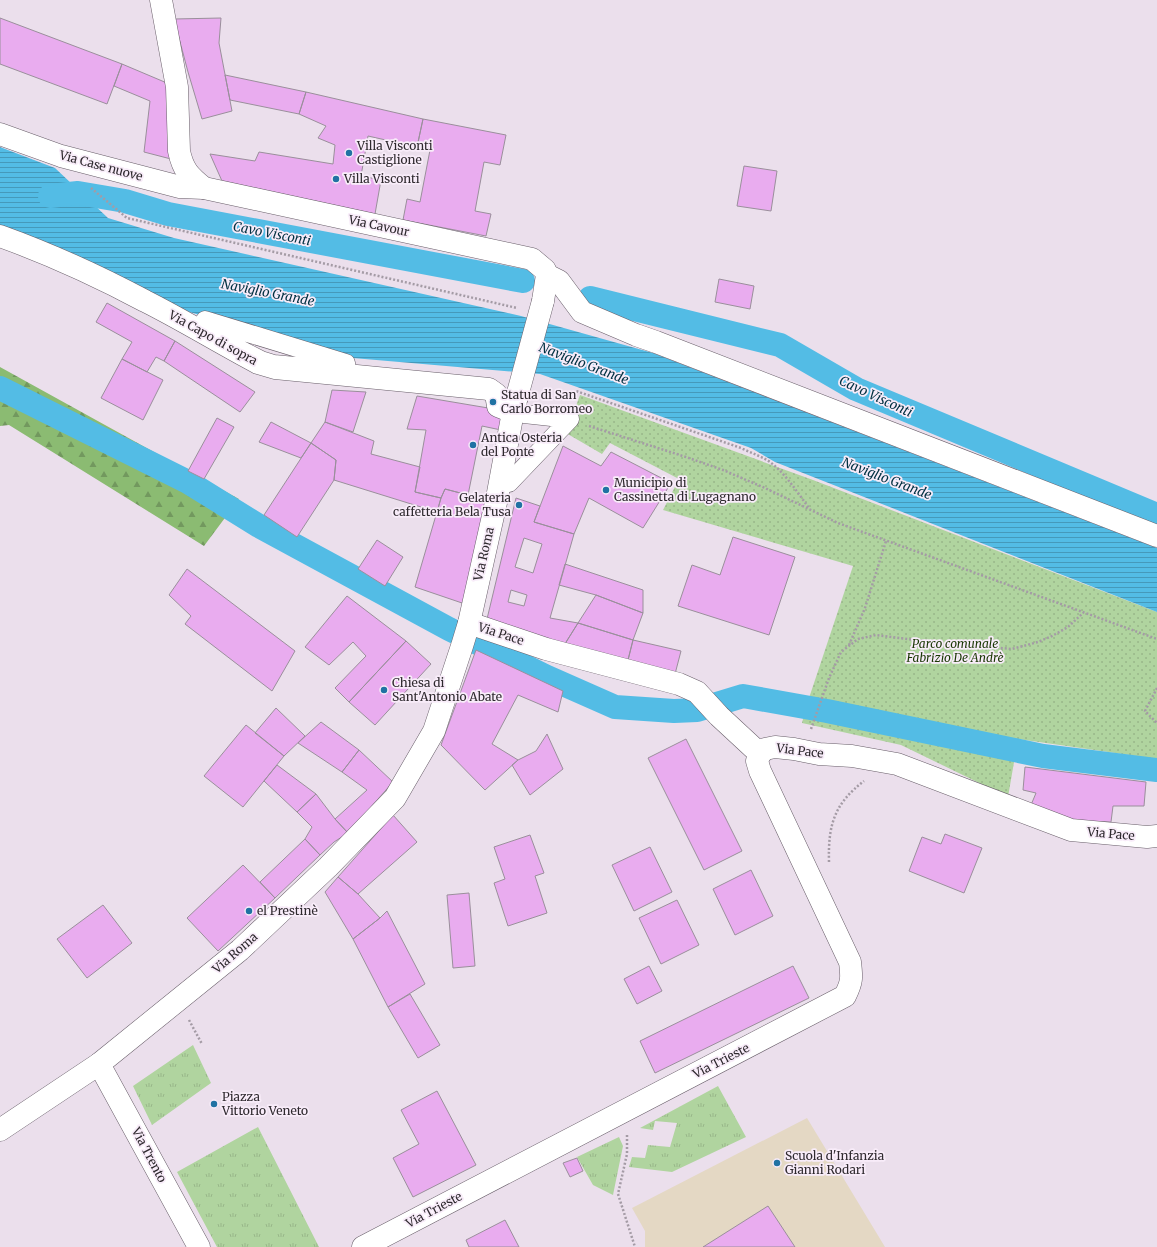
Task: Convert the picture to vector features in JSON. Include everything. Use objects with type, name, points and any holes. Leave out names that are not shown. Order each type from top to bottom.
[{"type":"street","points":[[161,0],[177,87],[179,151],[181,160],[185,170],[191,178],[204,188]]},
{"type":"street","name":"Via Case nuove","points":[[0,134],[68,158],[180,187],[204,188]]},
{"type":"street","name":"Via Cavour","points":[[204,188],[532,259],[545,270],[547,275],[559,281],[582,312],[636,335],[1157,536]]},
{"type":"street","name":"Via Capo di sopra","points":[[0,236],[70,264],[146,301],[258,363],[274,368],[489,389],[496,394],[498,406],[514,406]]},
{"type":"street","name":"Via Roma","points":[[0,1130],[99,1064],[240,950],[328,867],[395,798],[402,778],[434,731],[469,623],[500,480],[514,406],[543,301],[547,275]]},
{"type":"street","points":[[204,320],[346,363],[346,371],[274,364],[261,360],[200,329],[204,320]]},
{"type":"street","points":[[514,406],[524,414],[570,419]]},
{"type":"street","points":[[500,480],[509,483],[570,419]]},
{"type":"street","name":"Via Pace","points":[[469,623],[546,649],[678,684],[697,692],[719,716],[760,754],[765,749],[776,747],[819,754],[852,756],[897,764],[1071,830],[1147,837],[1157,836]]},
{"type":"street","name":"Via Trieste","points":[[363,1247],[845,996],[850,986],[852,976],[850,962],[760,771],[758,761],[760,754]]},
{"type":"street","name":"Via Trento","points":[[99,1064],[199,1247]]},
{"type":"path","points":[[85,183],[127,218],[522,310]]},
{"type":"path","points":[[574,397],[576,391],[741,448],[762,458],[774,466],[789,481],[809,509]]},
{"type":"path","points":[[570,419],[723,470],[838,523],[1157,639]]},
{"type":"path","points":[[849,645],[865,608],[886,540]]},
{"type":"path","points":[[815,718],[828,678],[841,652],[858,638],[876,635],[1012,649],[1038,642],[1052,636],[1068,627],[1083,613]]},
{"type":"path","points":[[1157,688],[1145,711],[1157,723]]},
{"type":"path","points":[[829,868],[828,846],[835,813],[844,799],[856,787],[866,780]]},
{"type":"path","points":[[178,1001],[202,1044]]},
{"type":"path","points":[[619,1114],[627,1129],[627,1154],[618,1194],[635,1247]]},
{"type":"shaded area","name":"Scuola d'Infanzia Gianni Rodari","points":[[807,1118],[885,1247],[645,1247],[645,1231],[632,1208]]},
{"type":"green space","points":[[0,367],[239,499],[204,546],[9,425],[0,426]]},
{"type":"green space","name":"Parco comunale Fabrizio De Andrè","points":[[580,395],[813,480],[1157,612],[1157,759],[1018,739],[1008,797],[901,745],[802,723],[853,566],[663,510],[679,479],[610,443],[602,454],[566,433]]},
{"type":"green space","points":[[193,1045],[211,1083],[152,1125],[133,1086]]},
{"type":"green space","points":[[718,1086],[746,1137],[672,1172],[629,1167],[632,1157],[645,1158],[648,1145],[670,1147],[677,1123],[655,1121],[653,1130],[640,1128]]},
{"type":"green space","points":[[258,1127],[319,1247],[217,1247],[177,1172]]},
{"type":"green space","points":[[619,1137],[623,1146],[613,1195],[593,1185],[577,1157]]},
{"type":"water","name":"Naviglio Grande","points":[[0,147],[55,168],[108,218],[174,238],[521,316],[653,353],[1157,548],[1157,612],[775,462],[751,448],[540,374],[353,358],[175,308],[0,231]]},
{"type":"building","points":[[0,18],[122,64],[107,104],[0,64]]},
{"type":"building","points":[[221,18],[219,43],[232,111],[202,119],[174,19]]},
{"type":"building","points":[[122,64],[174,86],[171,159],[144,152],[150,101],[114,86]]},
{"type":"building","points":[[225,75],[306,92],[299,114],[230,100]]},
{"type":"building","name":"Villa Visconti Castiglione","points":[[306,92],[423,119],[417,147],[368,136],[361,176],[381,180],[375,214],[222,181],[210,154],[255,161],[259,152],[333,164],[335,145],[318,138],[326,126],[299,114]]},
{"type":"building","points":[[423,119],[506,135],[500,165],[484,162],[475,211],[491,214],[486,236],[403,220],[407,199],[420,202],[430,150],[417,147]]},
{"type":"building","points":[[744,166],[777,171],[771,211],[737,206]]},
{"type":"building","points":[[719,279],[754,286],[750,309],[715,302]]},
{"type":"building","points":[[107,303],[175,341],[164,361],[156,357],[147,372],[122,359],[132,342],[96,322]]},
{"type":"building","points":[[175,341],[255,392],[240,412],[164,361]]},
{"type":"building","points":[[122,359],[163,380],[143,420],[101,398]]},
{"type":"building","points":[[332,390],[366,392],[353,432],[325,422]]},
{"type":"building","points":[[417,396],[506,411],[501,430],[482,426],[468,495],[445,489],[441,498],[415,492],[426,430],[407,429]]},
{"type":"building","points":[[217,418],[234,427],[204,479],[188,471]]},
{"type":"building","points":[[271,422],[311,443],[301,458],[259,442]]},
{"type":"building","points":[[325,422],[374,441],[371,454],[420,467],[415,492],[441,498],[437,512],[334,480],[336,460],[311,443]]},
{"type":"building","points":[[311,443],[336,460],[334,480],[297,537],[264,515]]},
{"type":"building","name":"Municipio di Cassinetta di Lugagnano","points":[[563,446],[601,466],[611,452],[671,483],[643,528],[589,498],[574,534],[534,522]]},
{"type":"building","points":[[445,489],[487,500],[465,604],[415,587]]},
{"type":"building","points":[[516,498],[540,506],[534,522],[574,534],[550,618],[578,623],[563,647],[487,619]],"holes":[[[524,538],[542,544],[533,573],[515,567]],[[511,590],[527,595],[524,606],[508,602]]]},
{"type":"building","points":[[733,537],[795,557],[769,635],[678,606],[692,565],[720,575]]},
{"type":"building","points":[[377,540],[403,557],[385,586],[358,569]]},
{"type":"building","points":[[565,564],[643,590],[643,613],[596,595],[559,585]]},
{"type":"building","points":[[187,569],[295,651],[272,691],[185,624],[191,616],[169,595]]},
{"type":"building","points":[[596,595],[643,613],[633,640],[578,623]]},
{"type":"building","points":[[347,596],[406,641],[349,702],[335,688],[366,656],[353,642],[329,665],[305,647]]},
{"type":"building","points":[[578,623],[633,640],[627,664],[563,647]]},
{"type":"building","points":[[633,640],[681,651],[675,674],[627,664]]},
{"type":"building","name":"Chiesa di Sant'Antonio Abate","points":[[406,641],[431,664],[375,725],[349,702]]},
{"type":"building","points":[[476,650],[563,691],[558,712],[518,695],[492,744],[518,760],[485,790],[441,745]]},
{"type":"building","points":[[276,708],[305,736],[284,756],[255,733]]},
{"type":"building","points":[[321,722],[359,750],[342,772],[298,743]]},
{"type":"building","points":[[246,725],[284,756],[243,807],[204,776]]},
{"type":"building","points":[[547,734],[563,769],[530,795],[512,765],[518,760],[536,751]]},
{"type":"building","points":[[686,739],[742,851],[704,870],[648,758]]},
{"type":"building","points":[[359,750],[393,782],[348,833],[335,819],[367,790],[342,772]]},
{"type":"building","points":[[277,765],[316,794],[297,812],[264,781]]},
{"type":"building","points":[[1025,767],[1146,782],[1144,806],[1113,806],[1111,822],[1068,821],[1031,805],[1036,793],[1023,790]]},
{"type":"building","points":[[316,794],[348,833],[334,842],[320,855],[305,839],[312,827],[297,812]]},
{"type":"building","points":[[393,815],[417,842],[358,894],[338,877]]},
{"type":"building","points":[[945,834],[982,848],[964,893],[909,871],[922,837],[941,844]]},
{"type":"building","points":[[530,835],[544,873],[535,876],[547,913],[508,926],[494,883],[505,879],[494,847]]},
{"type":"building","points":[[305,839],[320,855],[275,898],[260,882]]},
{"type":"building","points":[[650,847],[672,892],[634,911],[612,865]]},
{"type":"building","points":[[243,865],[275,898],[218,951],[187,918]]},
{"type":"building","points":[[751,870],[773,916],[735,935],[713,889]]},
{"type":"building","points":[[338,877],[358,894],[380,918],[353,939],[325,892]]},
{"type":"building","points":[[469,893],[475,966],[453,968],[447,895]]},
{"type":"building","points":[[677,900],[699,945],[661,964],[639,918]]},
{"type":"building","points":[[103,905],[132,943],[87,978],[57,939]]},
{"type":"building","points":[[387,911],[425,984],[388,1007],[353,939]]},
{"type":"building","points":[[649,966],[662,991],[637,1004],[624,979]]},
{"type":"building","points":[[793,966],[809,998],[655,1073],[640,1041]]},
{"type":"building","points":[[410,994],[440,1045],[418,1058],[388,1007]]},
{"type":"building","points":[[437,1091],[476,1165],[413,1197],[393,1158],[419,1144],[401,1110]]},
{"type":"building","points":[[577,1158],[583,1171],[570,1177],[563,1163]]},
{"type":"building","points":[[768,1206],[795,1247],[703,1247]]},
{"type":"building","points":[[505,1220],[519,1247],[469,1247],[466,1240]]},
{"type":"waterway","name":"Cavo Visconti","points":[[50,196],[78,193],[125,201],[168,214],[523,281]]},
{"type":"waterway","name":"Cavo Visconti","points":[[590,298],[780,345],[856,389],[1157,515]]},
{"type":"waterway","points":[[0,388],[188,482],[259,526],[449,629],[547,677],[615,707],[674,711],[697,710],[743,696],[827,711],[1043,756],[1157,770]]},
{"type":"place","name":"Villa Visconti Castiglione","points":[[349,153]]},
{"type":"place","name":"Villa Visconti","points":[[336,179]]},
{"type":"place","name":"Statua di San Carlo Borromeo","points":[[493,402]]},
{"type":"place","name":"Antica Osteria del Ponte","points":[[473,445]]},
{"type":"place","name":"Municipio di Cassinetta di Lugagnano","points":[[606,490]]},
{"type":"place","name":"Gelateria caffetteria Bela Tusa","points":[[519,505]]},
{"type":"place","name":"Chiesa di Sant'Antonio Abate","points":[[384,690]]},
{"type":"place","name":"el Prestinè","points":[[249,911]]},
{"type":"place","name":"Piazza Vittorio Veneto","points":[[214,1104]]},
{"type":"place","name":"Scuola d'Infanzia Gianni Rodari","points":[[777,1163]]}]
